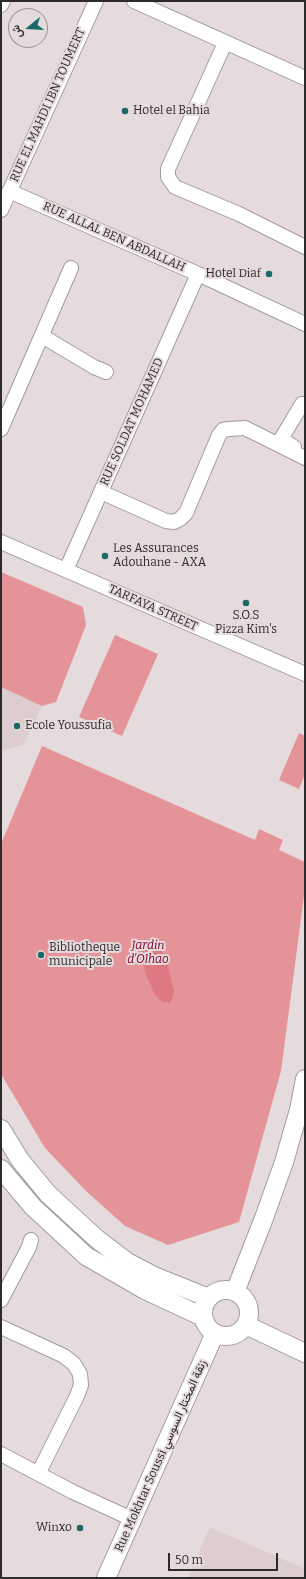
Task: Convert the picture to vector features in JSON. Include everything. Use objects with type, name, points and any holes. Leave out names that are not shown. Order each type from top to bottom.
[{"type":"street","points":[[1,5],[3,1]]},
{"type":"street","name":"RUE EL MAHDI IBN TOUMERT","points":[[1,210],[96,1]]},
{"type":"street","points":[[134,1],[305,78]]},
{"type":"street","points":[[225,43],[168,169],[168,177],[175,187],[239,214],[305,246]]},
{"type":"street","name":"RUE ALLAL BEN ABDALLAH","points":[[9,191],[305,323]]},
{"type":"street","points":[[1,429],[71,268]]},
{"type":"street","name":"RUE SOLDAT MOHAMED","points":[[66,570],[198,274]]},
{"type":"street","points":[[42,336],[94,367],[106,372]]},
{"type":"street","points":[[305,404],[302,404],[281,439],[285,443],[305,452]]},
{"type":"street","points":[[101,492],[166,521],[174,522],[186,513],[219,435],[223,430],[229,428],[245,428],[305,458]]},
{"type":"street","name":"TARFAYA STREET","points":[[1,542],[305,674]]},
{"type":"street","points":[[235,1292],[284,1162],[299,1110],[305,1079]]},
{"type":"street","points":[[1,1129],[20,1160],[48,1194],[97,1239],[127,1262],[154,1276],[209,1298]]},
{"type":"street","points":[[1,1169],[33,1207],[86,1256],[145,1290],[203,1317]]},
{"type":"street","points":[[1,1300],[29,1247],[31,1240]]},
{"type":"street","points":[[226,1290],[235,1292],[245,1300],[249,1310],[246,1325],[238,1333],[226,1336],[215,1333],[208,1326],[203,1317],[204,1307],[209,1298],[216,1292],[226,1290]]},
{"type":"street","points":[[246,1325],[305,1354]]},
{"type":"street","points":[[1,1326],[64,1356],[74,1364],[80,1374],[81,1385],[77,1396],[39,1472]]},
{"type":"street","name":"Rue Mokhtar Soussi زنقة المختار السوسي","points":[[106,1578],[215,1333]]},
{"type":"street","points":[[3,1457],[39,1472],[73,1492],[132,1519]]},
{"type":"shaded area","name":"Ecole Youssufia","points":[[1,687],[42,706],[23,745],[1,751]]},
{"type":"shaded area","points":[[149,940],[158,945],[167,962],[174,991],[170,1003],[163,1002],[155,995],[145,972],[141,947],[143,942]]},
{"type":"shaded area","points":[[210,1527],[305,1569],[305,1578],[188,1578]]},
{"type":"green space","points":[[1,572],[83,607],[86,625],[56,702],[42,706],[1,687]]},
{"type":"green space","points":[[115,635],[158,654],[122,736],[79,717]]},
{"type":"green space","points":[[299,733],[305,736],[305,774],[299,789],[279,780]]},
{"type":"green space","name":"Jardin d'Olhao","points":[[42,746],[255,840],[259,829],[283,840],[279,850],[305,862],[305,888],[281,1071],[239,1222],[168,1245],[125,1226],[86,1191],[45,1148],[1,1074],[1,844]]},
{"type":"place","name":"Hotel el Bahia","points":[[125,111]]},
{"type":"place","name":"Hotel Diaf","points":[[269,274]]},
{"type":"place","name":"Les Assurances Adouhane - AXA","points":[[105,556]]},
{"type":"place","name":"S.O.S Pizza Kim's","points":[[246,603]]},
{"type":"place","name":"Ecole Youssufia","points":[[17,726]]},
{"type":"place","name":"Bibliotheque municipale","points":[[41,955]]},
{"type":"place","name":"Winxo","points":[[80,1528]]}]
